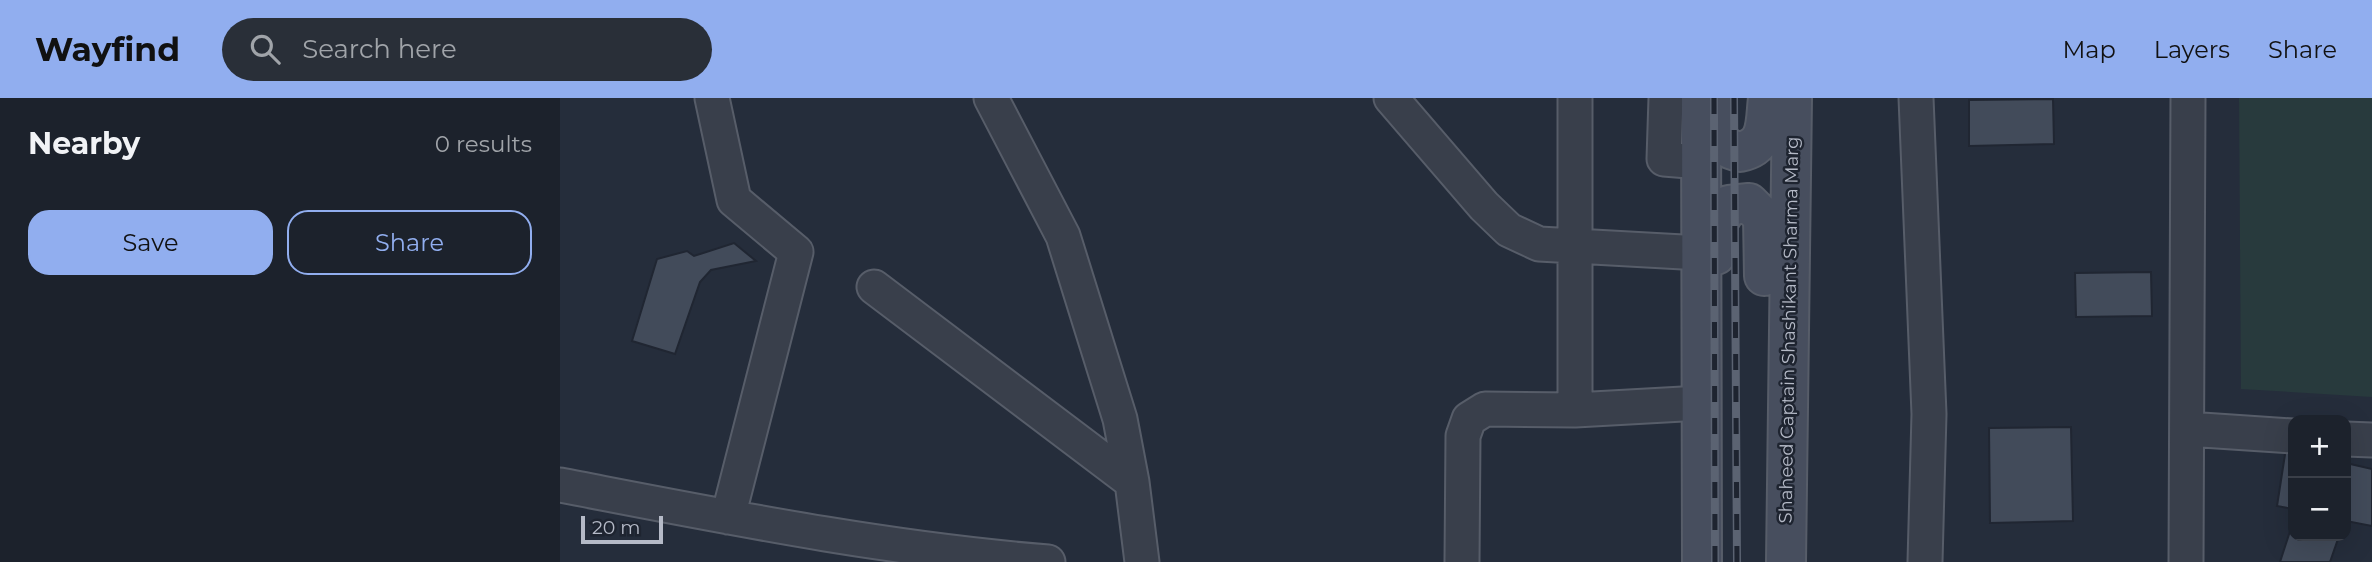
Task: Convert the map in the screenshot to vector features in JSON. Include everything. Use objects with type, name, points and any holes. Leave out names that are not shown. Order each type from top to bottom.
[{"type":"main road","points":[[1700,98],[1702,562]]},
{"type":"main road","points":[[1715,98],[1717,137],[1730,150],[1740,152],[1758,145],[1763,138],[1768,98]]},
{"type":"main road","name":"Shaheed Captain Shashikant Sharma Marg","points":[[1786,562],[1792,98]]},
{"type":"main road","points":[[1702,392],[1712,318],[1718,222],[1729,205],[1749,203],[1758,209],[1764,227],[1763,323],[1767,351],[1788,392]]},
{"type":"street","points":[[712,98],[734,200],[796,253],[728,517]]},
{"type":"street","points":[[991,98],[1063,236],[1120,419],[1132,482],[1142,562]]},
{"type":"street","points":[[1391,98],[1484,206],[1509,230],[1539,244],[1701,253]]},
{"type":"street","points":[[1574,98],[1575,410]]},
{"type":"street","points":[[1666,98],[1664,159],[1701,162]]},
{"type":"street","points":[[1916,98],[1928,414],[1925,562]]},
{"type":"street","points":[[2186,562],[2188,98]]},
{"type":"street","points":[[874,286],[1132,482]]},
{"type":"street","points":[[1462,562],[1463,436],[1469,419],[1485,409],[1575,410],[1702,392]]},
{"type":"street","points":[[2187,429],[2288,436]]},
{"type":"street","points":[[2351,439],[2372,440]]},
{"type":"street","points":[[560,485],[728,517],[964,555],[1048,562]]},
{"type":"shaded area","points":[[2239,98],[2372,98],[2372,397],[2241,389]]},
{"type":"building","points":[[2053,99],[2054,144],[1969,146],[1969,100]]},
{"type":"building","points":[[734,243],[756,261],[711,270],[700,282],[675,354],[632,341],[657,259],[687,251],[694,256]]},
{"type":"building","points":[[2151,272],[2152,316],[2076,317],[2075,273]]},
{"type":"building","points":[[2071,427],[2073,521],[1990,523],[1989,428]]},
{"type":"building","points":[[2286,448],[2288,448],[2288,508],[2277,506]]},
{"type":"building","points":[[2351,464],[2372,469],[2372,526],[2351,522]]},
{"type":"building","points":[[2288,537],[2288,541],[2337,541],[2330,562],[2280,562]]},
{"type":"railway","points":[[1714,98],[1715,562]]},
{"type":"railway","points":[[1734,98],[1737,562]]}]
